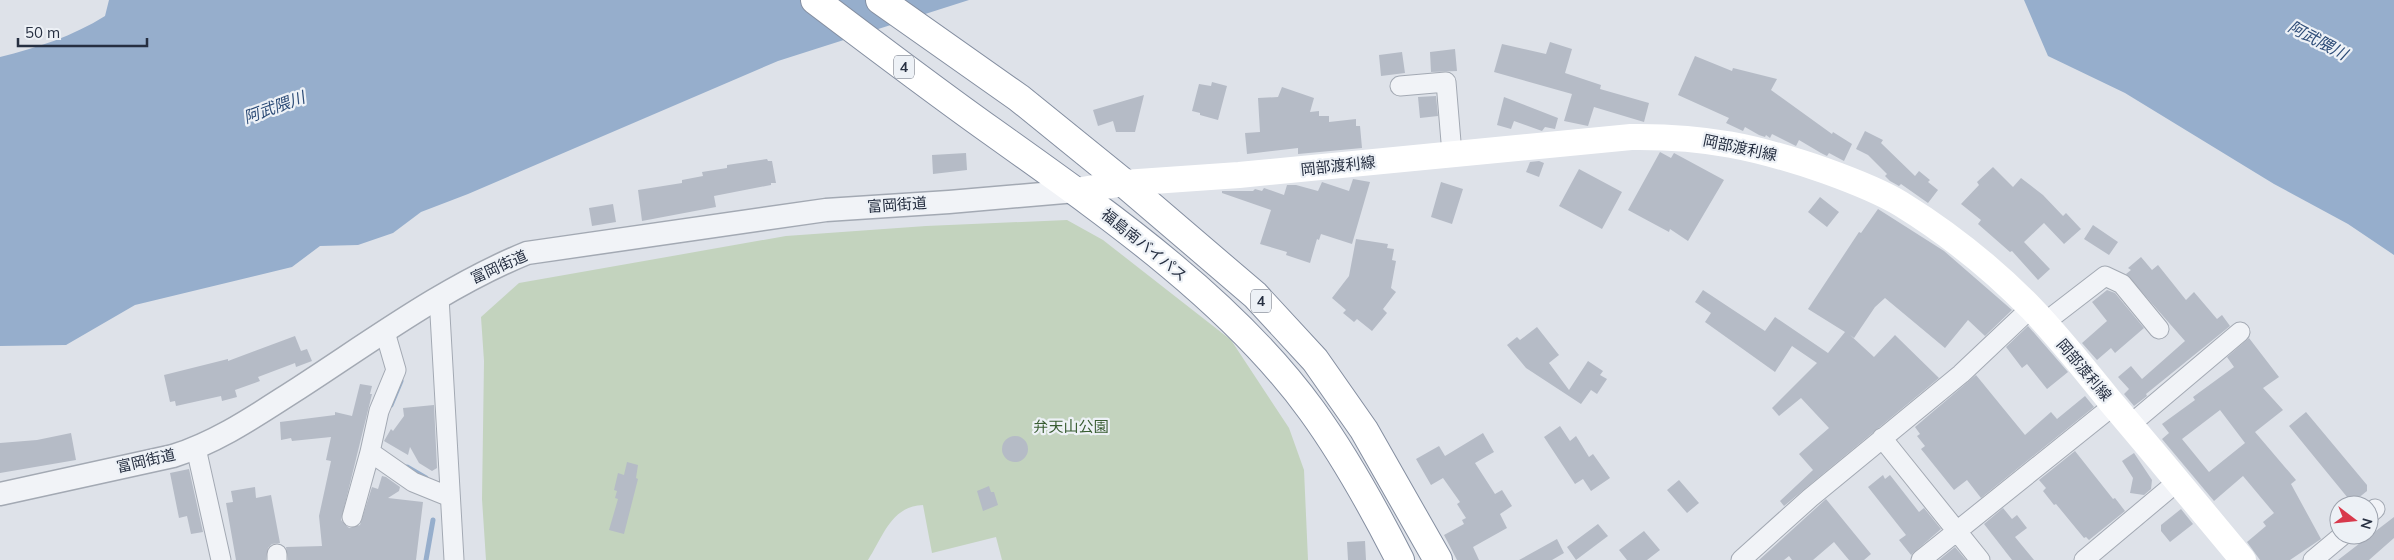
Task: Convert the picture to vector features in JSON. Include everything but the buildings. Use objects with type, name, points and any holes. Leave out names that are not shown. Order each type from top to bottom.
[{"type":"highway","name":"福島南バイパス","points":[[815,0],[994,133],[1076,191],[1184,278],[1237,327],[1278,370],[1312,410],[1376,512],[1400,560]]},
{"type":"highway","name":"4","points":[[880,0],[1019,98],[1124,183],[1255,295],[1315,360],[1364,430],[1438,560]]},
{"type":"main road","name":"岡部渡利線","points":[[1076,191],[1124,183],[1239,175],[1622,137],[1670,136],[1714,140],[1764,151],[1856,182],[1900,203],[1946,234],[1985,265],[2038,315],[2243,560]]},
{"type":"street","points":[[1400,86],[1446,82],[1452,154]]},
{"type":"street","name":"富岡街道","points":[[0,494],[173,456],[196,448],[236,429],[439,297],[487,269],[527,253],[826,210],[1076,191]]},
{"type":"street","points":[[1741,560],[1810,498],[1960,374],[2038,315],[2105,276],[2122,284],[2159,329]]},
{"type":"street","points":[[439,297],[454,560]]},
{"type":"street","points":[[352,517],[379,411],[396,370],[385,332]]},
{"type":"street","points":[[2131,424],[2240,332]]},
{"type":"street","points":[[1922,560],[2114,405]]},
{"type":"street","points":[[1882,438],[1980,560]]},
{"type":"street","points":[[196,448],[221,560]]},
{"type":"street","points":[[370,452],[413,482],[450,498]]},
{"type":"street","points":[[2084,560],[2177,482]]},
{"type":"street","points":[[2313,560],[2331,545]]},
{"type":"green space","name":"弁天山公園","points":[[1067,220],[1103,240],[1231,340],[1289,428],[1304,470],[1308,560],[1002,560],[996,537],[932,553],[923,505],[912,507],[895,517],[868,560],[486,560],[482,499],[484,361],[481,317],[519,283],[786,236],[926,226]]},
{"type":"water","name":"阿武隈川","points":[[109,0],[969,0],[778,61],[468,194],[421,212],[393,233],[358,245],[320,246],[292,267],[135,305],[66,345],[0,346],[0,57],[28,50],[80,30],[105,16]]},
{"type":"water","name":"阿武隈川","points":[[2024,0],[2394,0],[2394,255],[2348,224],[2274,184],[2125,93],[2048,56]]},
{"type":"waterway","points":[[391,405],[401,381]]},
{"type":"waterway","points":[[407,467],[426,478]]},
{"type":"waterway","points":[[426,560],[433,520]]}]
